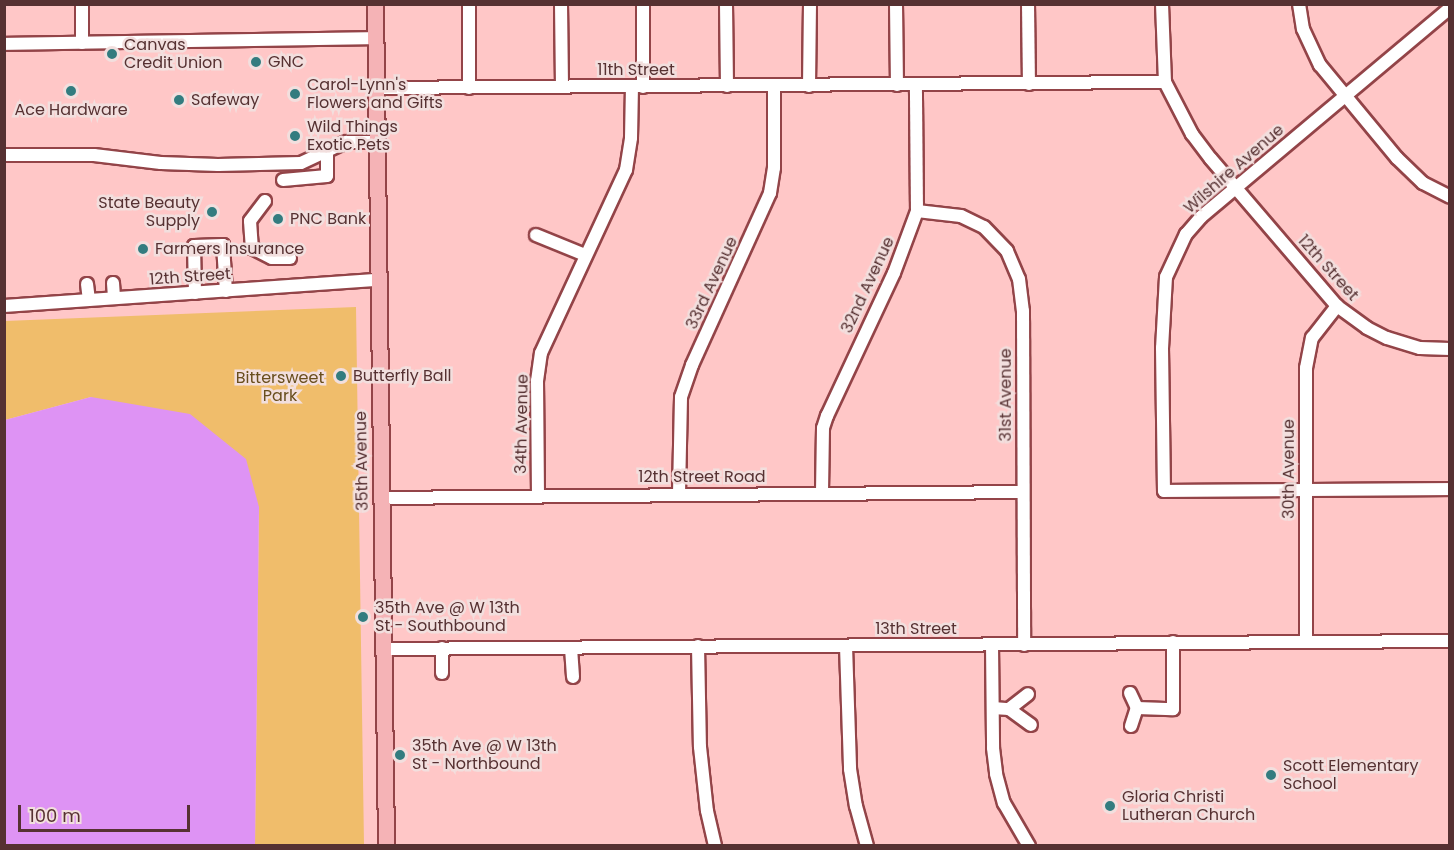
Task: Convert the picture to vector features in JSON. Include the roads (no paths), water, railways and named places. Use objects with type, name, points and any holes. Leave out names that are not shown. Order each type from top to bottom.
[{"type":"main road","name":"35th Avenue","points":[[375,4],[386,846]]},
{"type":"street","points":[[82,4],[82,43]]},
{"type":"street","points":[[469,4],[469,88]]},
{"type":"street","points":[[561,4],[562,87]]},
{"type":"street","name":"34th Avenue","points":[[538,495],[537,381],[541,352],[626,170],[638,87],[643,4]]},
{"type":"street","points":[[726,4],[727,86]]},
{"type":"street","points":[[809,86],[810,4]]},
{"type":"street","points":[[896,4],[897,86]]},
{"type":"street","points":[[1028,4],[1029,84]]},
{"type":"street","points":[[916,86],[1165,82],[1162,4]]},
{"type":"street","points":[[1299,4],[1310,47],[1320,65],[1397,158],[1423,183],[1449,197]]},
{"type":"street","name":"Wilshire Avenue","points":[[1305,490],[1164,491],[1162,348],[1166,277],[1186,234],[1344,95],[1449,8]]},
{"type":"street","points":[[4,44],[375,38]]},
{"type":"street","name":"12th Street","points":[[1165,82],[1192,134],[1336,306],[1367,328],[1387,338],[1420,348],[1449,349]]},
{"type":"street","name":"33rd Avenue","points":[[679,493],[681,397],[692,365],[770,193],[774,168],[774,86]]},
{"type":"street","name":"11th Street","points":[[376,88],[916,86]]},
{"type":"street","name":"32nd Avenue","points":[[822,492],[825,422],[894,273],[917,211],[916,86]]},
{"type":"street","points":[[4,155],[94,155],[161,163],[218,165],[301,163],[346,142],[376,142]]},
{"type":"street","points":[[283,180],[327,176],[327,150]]},
{"type":"street","points":[[265,201],[250,220],[252,248],[272,258],[290,258]]},
{"type":"street","name":"31st Avenue","points":[[917,211],[961,216],[984,227],[1007,251],[1019,279],[1023,311],[1024,645]]},
{"type":"street","points":[[536,235],[585,255]]},
{"type":"street","points":[[195,293],[194,246],[223,245],[226,291]]},
{"type":"street","name":"12th Street","points":[[4,306],[378,280]]},
{"type":"street","points":[[113,283],[114,298]]},
{"type":"street","points":[[87,284],[88,300]]},
{"type":"street","name":"30th Avenue","points":[[1306,640],[1305,490],[1308,354],[1312,338],[1336,306]]},
{"type":"street","points":[[1305,490],[1449,489]]},
{"type":"street","name":"12th Street Road","points":[[380,498],[679,493],[1023,492]]},
{"type":"street","name":"13th Street","points":[[384,649],[1024,645],[1306,640],[1449,641]]},
{"type":"street","points":[[1137,708],[1173,709],[1173,642]]},
{"type":"street","points":[[992,645],[993,748],[1004,803],[1016,828],[1029,846]]},
{"type":"street","points":[[698,646],[700,747],[707,811],[715,846]]},
{"type":"street","points":[[846,646],[850,769],[856,806],[867,846]]},
{"type":"street","points":[[442,648],[442,673]]},
{"type":"street","points":[[571,648],[573,677]]},
{"type":"street","points":[[1130,693],[1137,708],[1131,726]]},
{"type":"street","points":[[1009,709],[1028,694]]},
{"type":"street","points":[[993,708],[1009,709],[1031,725]]},
{"type":"place","name":"Canvas Credit Union","points":[[112,54]]},
{"type":"place","name":"GNC","points":[[256,62]]},
{"type":"place","name":"Ace Hardware","points":[[71,91]]},
{"type":"place","name":"Carol-Lynn's Flowers and Gifts","points":[[295,94]]},
{"type":"place","name":"Safeway","points":[[179,100]]},
{"type":"place","name":"Wild Things Exotic Pets","points":[[295,136]]},
{"type":"place","name":"State Beauty Supply","points":[[212,212]]},
{"type":"place","name":"PNC Bank","points":[[278,219]]},
{"type":"place","name":"Farmers Insurance","points":[[143,249]]},
{"type":"place","name":"Butterfly Ball","points":[[341,376]]},
{"type":"place","name":"35th Ave @ W 13th St - Southbound","points":[[363,617]]},
{"type":"place","name":"35th Ave @ W 13th St - Northbound","points":[[400,755]]},
{"type":"place","name":"Scott Elementary School","points":[[1271,775]]},
{"type":"place","name":"Gloria Christi Lutheran Church","points":[[1110,806]]},
{"type":"park label","name":"Bittersweet Park","points":[[280,387]]}]
